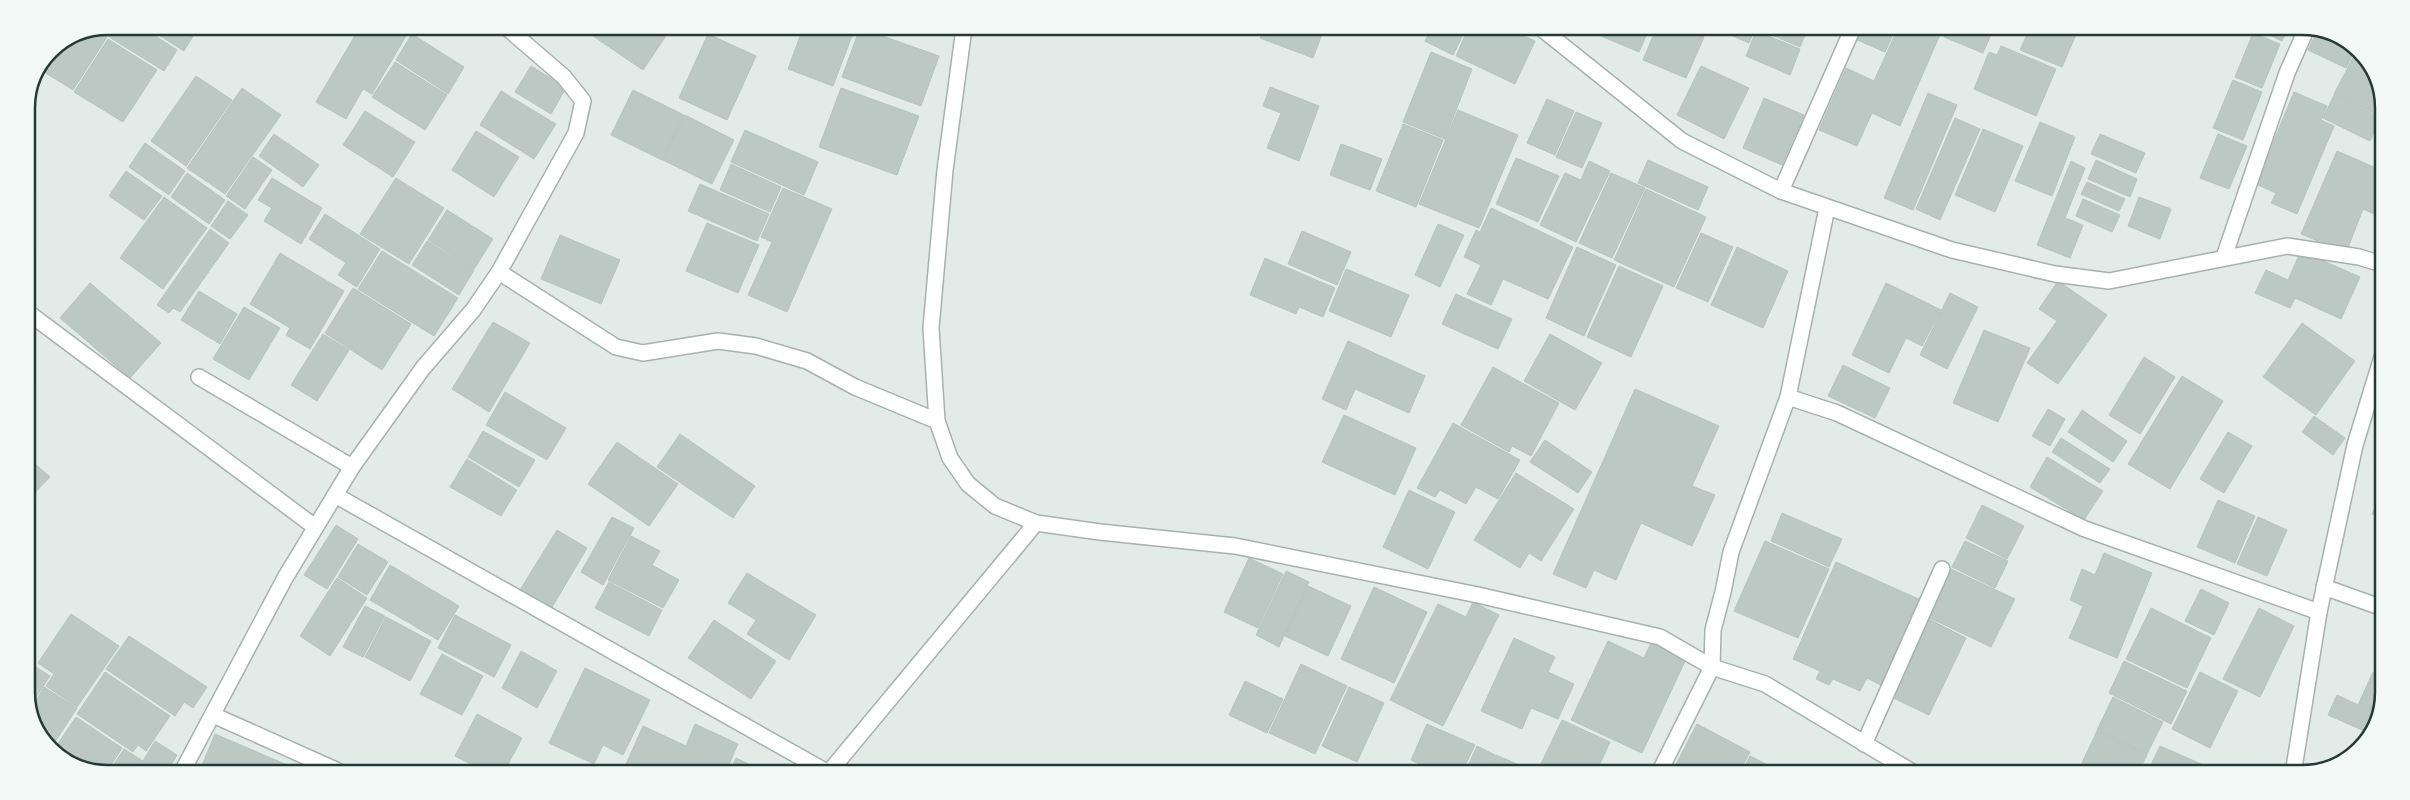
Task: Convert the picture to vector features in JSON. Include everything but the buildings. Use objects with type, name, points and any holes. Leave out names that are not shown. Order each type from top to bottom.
[{"type":"street","points":[[186,765],[285,578],[352,467],[423,368],[473,310],[499,272],[576,134],[583,101],[564,77],[515,35]]},
{"type":"street","points":[[963,35],[945,170],[931,328],[937,421],[950,458],[968,484],[995,506],[1036,523],[1235,546],[1459,591],[1660,636],[1712,667],[1765,684],[1900,765]]},
{"type":"street","points":[[1552,35],[1682,141],[1781,191],[1952,250],[2055,274],[2109,281],[2287,246],[2359,257],[2375,262]]},
{"type":"street","points":[[1781,191],[1850,35]]},
{"type":"street","points":[[2224,257],[2287,73],[2304,35]]},
{"type":"street","points":[[1663,765],[1712,667],[1713,630],[1731,552],[1788,398],[1827,208]]},
{"type":"street","points":[[499,272],[616,347],[643,353],[718,341],[756,346],[807,361],[855,387],[937,421]]},
{"type":"street","points":[[35,318],[315,527]]},
{"type":"street","points":[[199,377],[352,467]]},
{"type":"street","points":[[2294,765],[2324,588],[2355,445],[2375,380]]},
{"type":"street","points":[[1788,398],[1837,413],[2085,529],[2319,612]]},
{"type":"street","points":[[335,495],[814,765]]},
{"type":"street","points":[[835,765],[1036,523]]},
{"type":"street","points":[[1864,744],[1942,569]]},
{"type":"street","points":[[2324,588],[2375,604]]},
{"type":"street","points":[[213,715],[325,765]]}]
